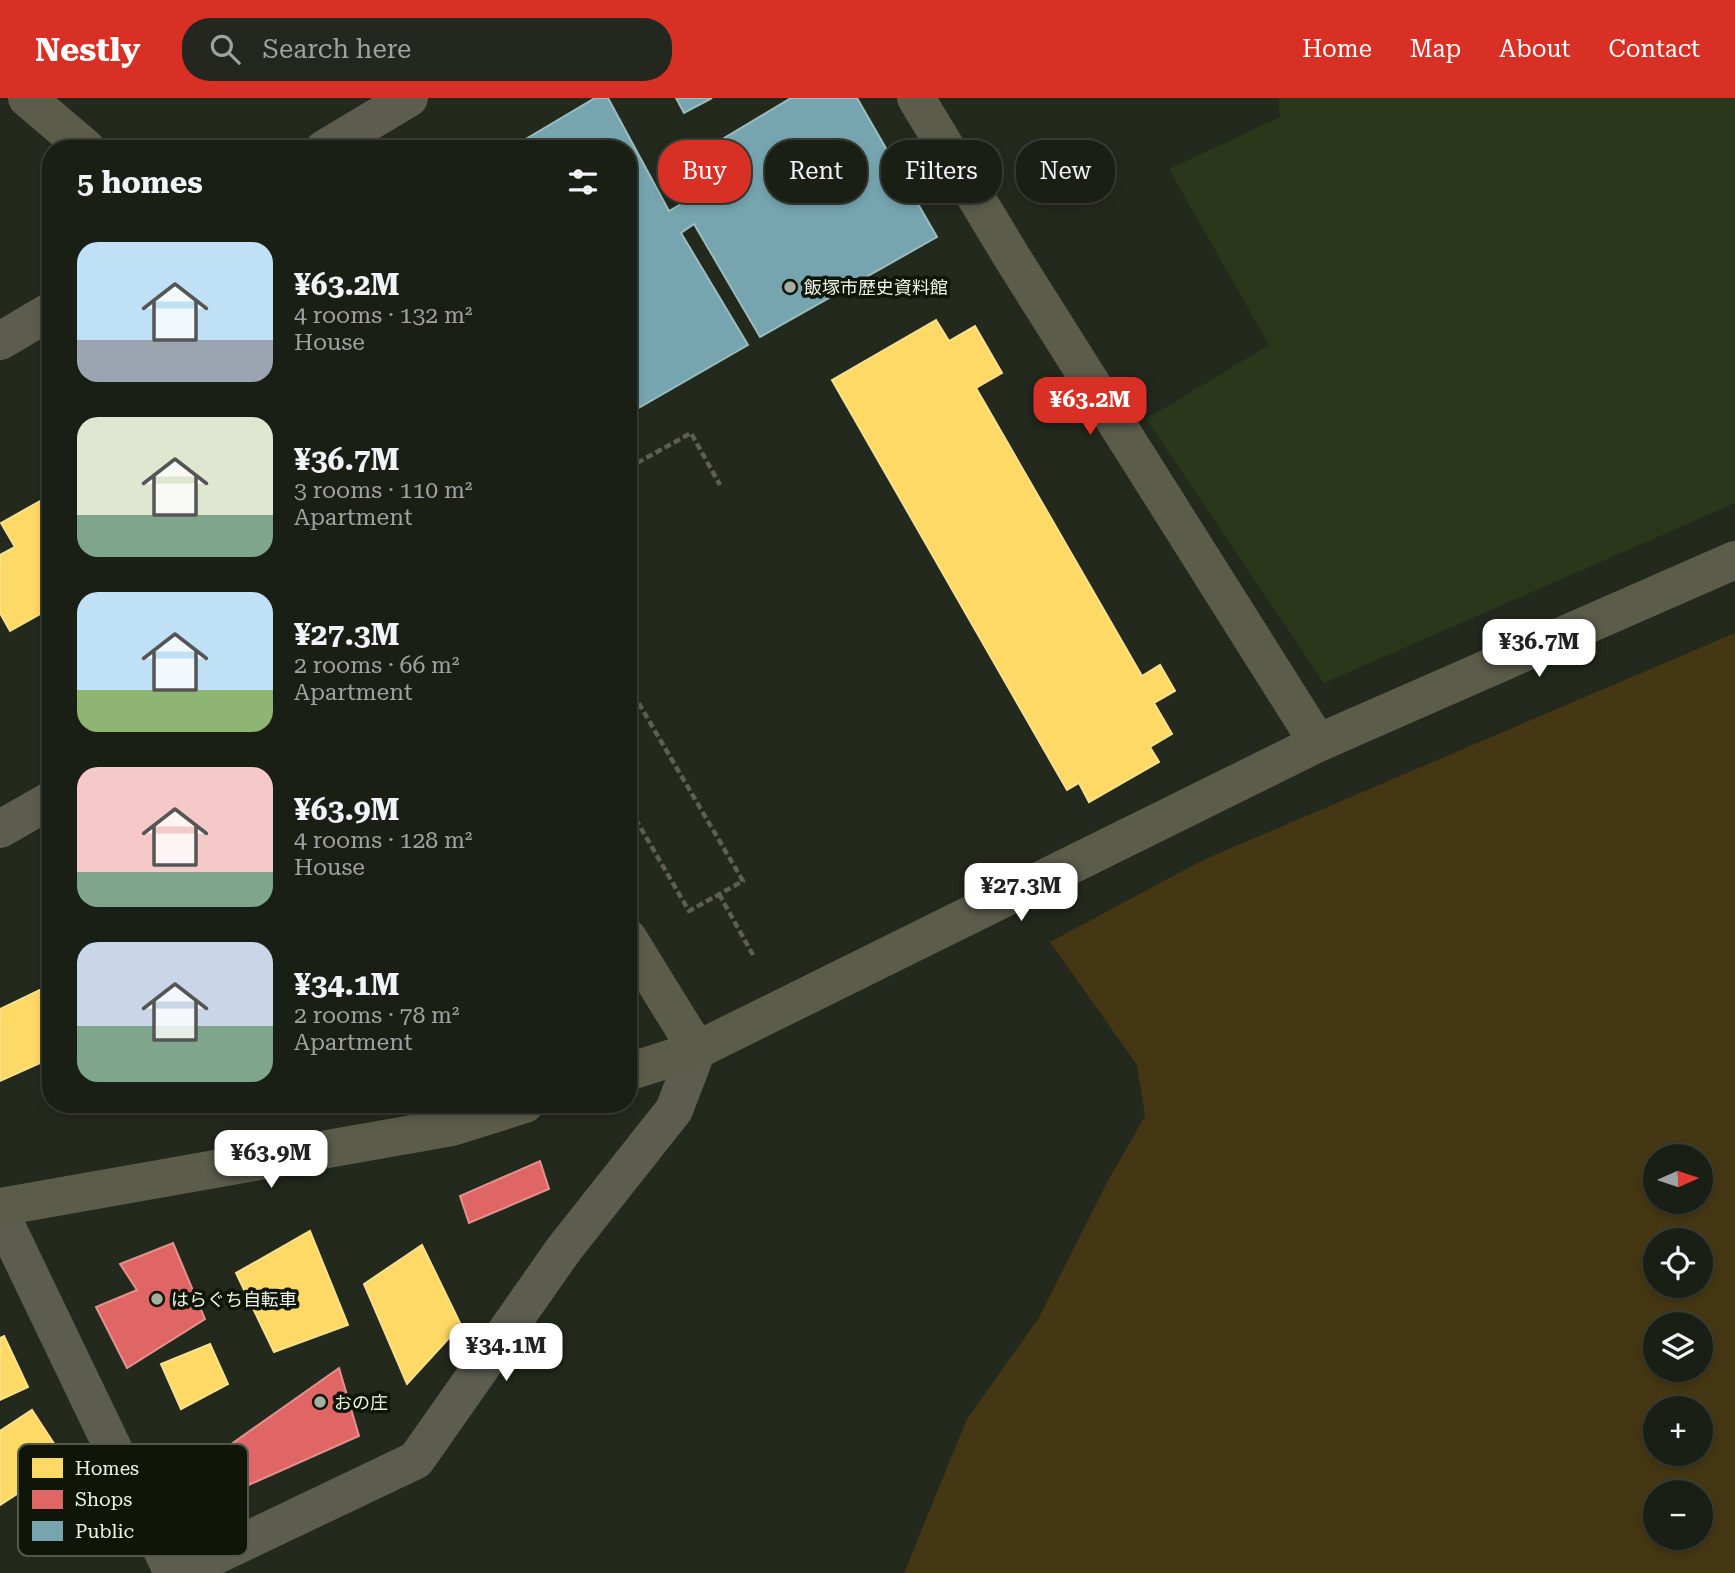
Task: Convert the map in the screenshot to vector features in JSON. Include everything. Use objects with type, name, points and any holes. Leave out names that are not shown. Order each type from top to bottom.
[{"type":"street","points":[[27,98],[76,140]]},
{"type":"street","points":[[339,140],[409,98]]},
{"type":"street","points":[[916,98],[1013,259],[1318,743]]},
{"type":"street","points":[[0,341],[42,316]]},
{"type":"street","points":[[637,1069],[697,1050],[1318,743],[1735,560]]},
{"type":"street","points":[[4,816],[42,803]]},
{"type":"street","points":[[637,953],[697,1050]]},
{"type":"street","points":[[248,1540],[416,1460],[564,1249],[674,1110],[697,1050]]},
{"type":"street","points":[[0,1207],[452,1127],[496,1113]]},
{"type":"street","points":[[0,1213],[111,1444]]},
{"type":"street","points":[[165,1556],[173,1573]]},
{"type":"street","points":[[179,1573],[215,1556]]},
{"type":"path","points":[[637,463],[691,433],[720,485]]},
{"type":"path","points":[[637,700],[743,881],[689,911],[637,821]]},
{"type":"path","points":[[719,894],[753,955]]},
{"type":"shaded area","points":[[1278,98],[1735,98],[1735,503],[1324,683],[1146,419],[1269,345],[1169,169],[1280,117]]},
{"type":"shaded area","points":[[1735,633],[1735,1573],[904,1573],[967,1419],[1038,1319],[1109,1179],[1145,1116],[1137,1065],[1050,942],[1203,860]]},
{"type":"building: Homes","points":[[936,320],[949,341],[975,326],[1002,373],[976,388],[1142,676],[1160,665],[1175,691],[1154,703],[1172,734],[1150,747],[1159,762],[1089,802],[1079,783],[1067,790],[832,380]]},
{"type":"building: Homes","points":[[42,500],[42,613],[10,631],[0,613],[0,555],[15,547],[1,523]]},
{"type":"building: Homes","points":[[42,989],[42,1062],[0,1081],[0,1009]]},
{"type":"building: Homes","points":[[310,1231],[348,1325],[274,1352],[236,1273]]},
{"type":"building: Homes","points":[[422,1245],[461,1325],[407,1384],[364,1284]]},
{"type":"building: Homes","points":[[4,1336],[28,1387],[0,1400],[0,1338]]},
{"type":"building: Homes","points":[[210,1344],[228,1384],[181,1409],[161,1364]]},
{"type":"building: Homes","points":[[32,1410],[54,1444],[18,1444],[18,1493],[0,1505],[0,1431]]},
{"type":"building: Shops","points":[[540,1161],[549,1189],[469,1223],[460,1196]]},
{"type":"building: Shops","name":"はらぐち自転車","points":[[173,1243],[205,1319],[127,1368],[96,1307],[137,1290],[120,1264]]},
{"type":"building: Shops","name":"おの庄","points":[[339,1368],[359,1436],[248,1485],[248,1444],[231,1444]]},
{"type":"building: Public","name":"飯塚市歴史資料館","points":[[595,98],[608,98],[631,140],[524,140]]},
{"type":"building: Public","points":[[676,98],[712,98],[684,113]]},
{"type":"building: Public","name":"飯塚市歴史資料館","points":[[791,98],[857,98],[881,140],[881,203],[917,203],[937,237],[760,337],[694,224],[681,233],[748,345],[637,409],[637,152],[658,191],[658,203],[665,203],[669,211],[680,203],[751,203],[751,140],[721,140]]},
{"type":"place","name":"飯塚市歴史資料館","points":[[790,287]]},
{"type":"place","name":"はらぐち自転車","points":[[157,1299]]},
{"type":"place","name":"おの庄","points":[[320,1402]]}]
